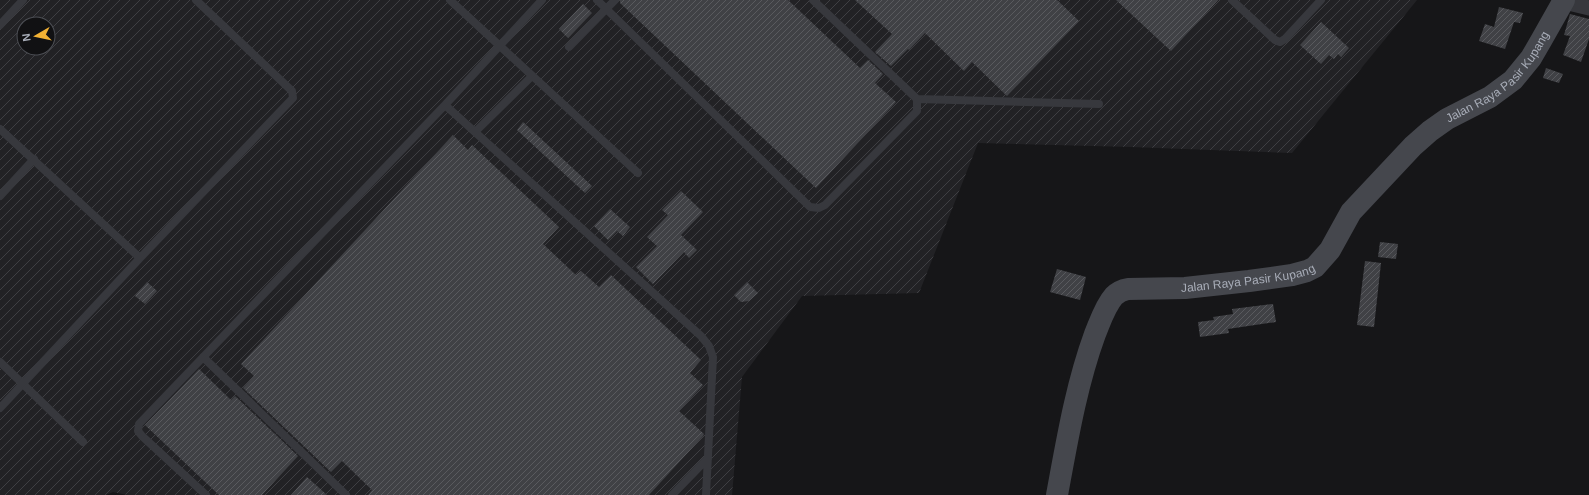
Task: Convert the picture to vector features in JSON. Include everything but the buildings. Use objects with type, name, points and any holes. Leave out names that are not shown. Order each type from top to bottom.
[{"type":"street","points":[[1564,1],[1589,8]]},
{"type":"street","name":"Jalan Raya Pasir Kupang","points":[[1057,495],[1088,353],[1099,324],[1114,297],[1122,290],[1128,289],[1185,288],[1242,282],[1292,275],[1315,267],[1330,250],[1350,212],[1413,146],[1447,119],[1490,98],[1513,80],[1535,52],[1564,1]]},
{"type":"lane","points":[[0,25],[23,0]]},
{"type":"lane","points":[[0,408],[140,258],[293,98],[292,91],[196,0]]},
{"type":"lane","points":[[450,0],[498,46],[638,173]]},
{"type":"lane","points":[[206,495],[142,436],[138,431],[139,424],[444,105],[542,0]]},
{"type":"lane","points":[[598,0],[810,207],[819,208],[825,205],[917,111],[917,99]]},
{"type":"lane","points":[[569,47],[615,0]]},
{"type":"lane","points":[[813,0],[917,99],[1099,104]]},
{"type":"lane","points":[[1232,0],[1275,40],[1280,42],[1285,39],[1321,0]]},
{"type":"lane","points":[[475,132],[532,76]]},
{"type":"lane","points":[[444,105],[701,336],[709,346],[714,357],[706,495]]},
{"type":"lane","points":[[0,128],[140,258]]},
{"type":"lane","points":[[0,196],[34,159]]},
{"type":"lane","points":[[203,358],[346,495]]},
{"type":"lane","points":[[0,362],[83,442]]},
{"type":"lane","points":[[672,495],[708,458]]},
{"type":"shaded area","points":[[0,0],[1417,0],[1292,153],[978,143],[919,293],[802,296],[742,377],[732,495],[127,495],[113,492],[106,495],[0,495]]}]
